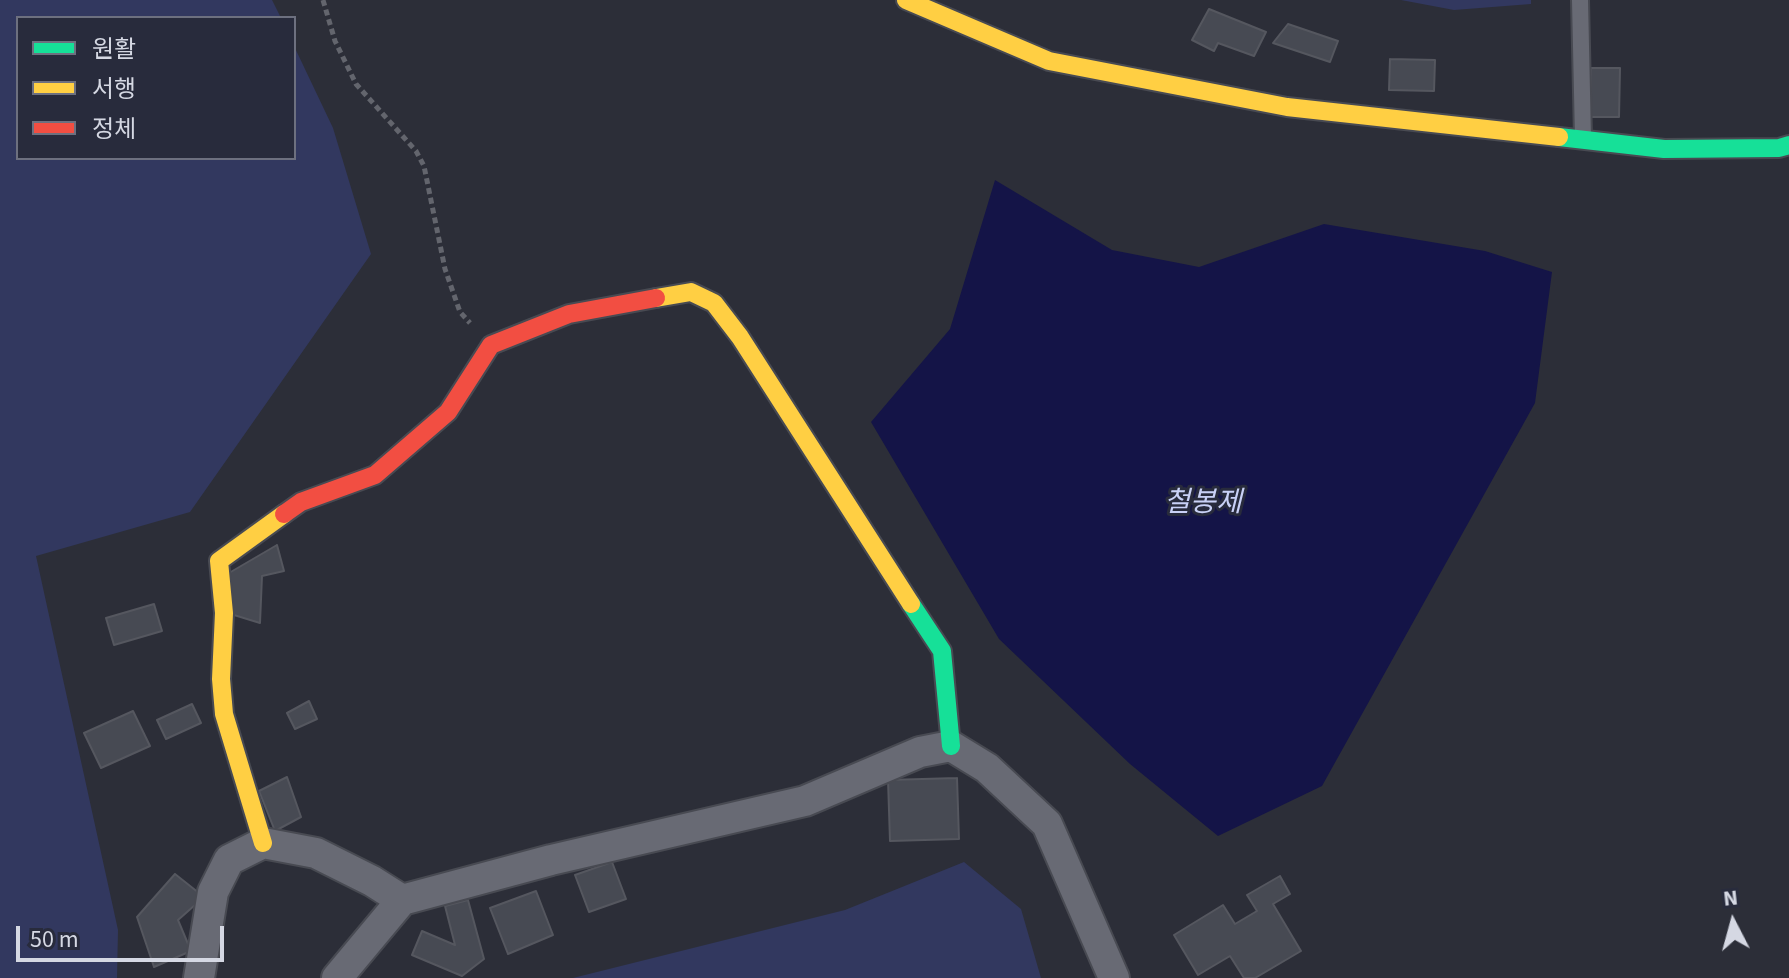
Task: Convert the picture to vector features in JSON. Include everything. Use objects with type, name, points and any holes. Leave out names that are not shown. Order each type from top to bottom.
[{"type":"street","points":[[906,0],[1049,61],[1287,107],[1664,149],[1779,148],[1789,145]]},
{"type":"street","points":[[263,843],[224,714],[221,679],[224,613],[219,561],[301,502],[375,475],[448,412],[491,345],[569,314],[691,292],[714,303],[740,337],[942,651],[951,746]]},
{"type":"street","points":[[337,978],[402,900],[551,860],[805,801],[920,752],[951,746],[987,768],[1047,824],[1114,978]]},
{"type":"street","points":[[199,978],[213,892],[229,860],[263,843],[316,853],[402,900]]},
{"type":"lane","points":[[1580,0],[1583,140]]},
{"type":"path","points":[[323,0],[335,41],[356,84],[416,151],[424,166],[445,269],[460,312],[491,345]]},
{"type":"shaded area","points":[[0,0],[272,0],[280,16],[16,16],[16,160],[296,160],[296,50],[333,128],[371,254],[190,512],[36,556],[118,930],[117,978],[0,978]]},
{"type":"shaded area","points":[[1401,0],[1531,0],[1531,4],[1454,10]]},
{"type":"shaded area","points":[[964,862],[1021,909],[1041,978],[573,978],[845,910]]},
{"type":"water","name":"철봉제","points":[[995,180],[1112,250],[1199,267],[1324,224],[1485,251],[1552,272],[1535,403],[1322,786],[1218,836],[1130,764],[999,639],[871,422],[950,329]]},
{"type":"building","points":[[1209,9],[1266,32],[1254,56],[1218,43],[1214,51],[1192,40]]},
{"type":"building","points":[[1288,24],[1338,41],[1330,62],[1273,43]]},
{"type":"building","points":[[1390,59],[1435,60],[1434,91],[1389,90]]},
{"type":"building","points":[[1591,68],[1620,68],[1619,117],[1590,117]]},
{"type":"building","points":[[277,545],[284,571],[262,576],[260,623],[234,615],[229,573]]},
{"type":"building","points":[[154,604],[162,631],[114,645],[106,618]]},
{"type":"building","points":[[309,701],[317,719],[295,729],[287,713]]},
{"type":"building","points":[[192,704],[201,723],[166,739],[157,720]]},
{"type":"building","points":[[133,711],[150,746],[101,768],[84,733]]},
{"type":"building","points":[[287,777],[301,817],[275,831],[259,791]]},
{"type":"building","points":[[957,778],[959,839],[890,841],[888,780]]},
{"type":"building","points":[[612,862],[626,899],[589,912],[575,875]]},
{"type":"building","points":[[175,874],[204,897],[178,920],[191,951],[154,967],[137,917]]},
{"type":"building","points":[[1280,876],[1290,894],[1273,904],[1301,951],[1255,978],[1244,978],[1230,956],[1198,975],[1174,935],[1223,905],[1235,924],[1257,911],[1247,895]]},
{"type":"building","points":[[536,891],[553,935],[508,954],[490,908]]},
{"type":"building","points":[[468,900],[484,959],[462,976],[412,955],[422,931],[455,945],[445,906]]},
{"type":"traffic: fast","points":[[1559,137],[1664,149],[1779,148],[1789,145]]},
{"type":"traffic: fast","points":[[911,604],[942,651],[951,746]]},
{"type":"traffic: slow","points":[[906,0],[1049,61],[1287,107],[1559,137]]},
{"type":"traffic: slow","points":[[656,298],[691,292],[714,303],[740,337],[911,604]]},
{"type":"traffic: slow","points":[[263,843],[224,714],[221,679],[224,613],[219,561],[284,514]]},
{"type":"traffic: jam","points":[[284,514],[301,502],[375,475],[448,412],[491,345],[569,314],[656,298]]}]
